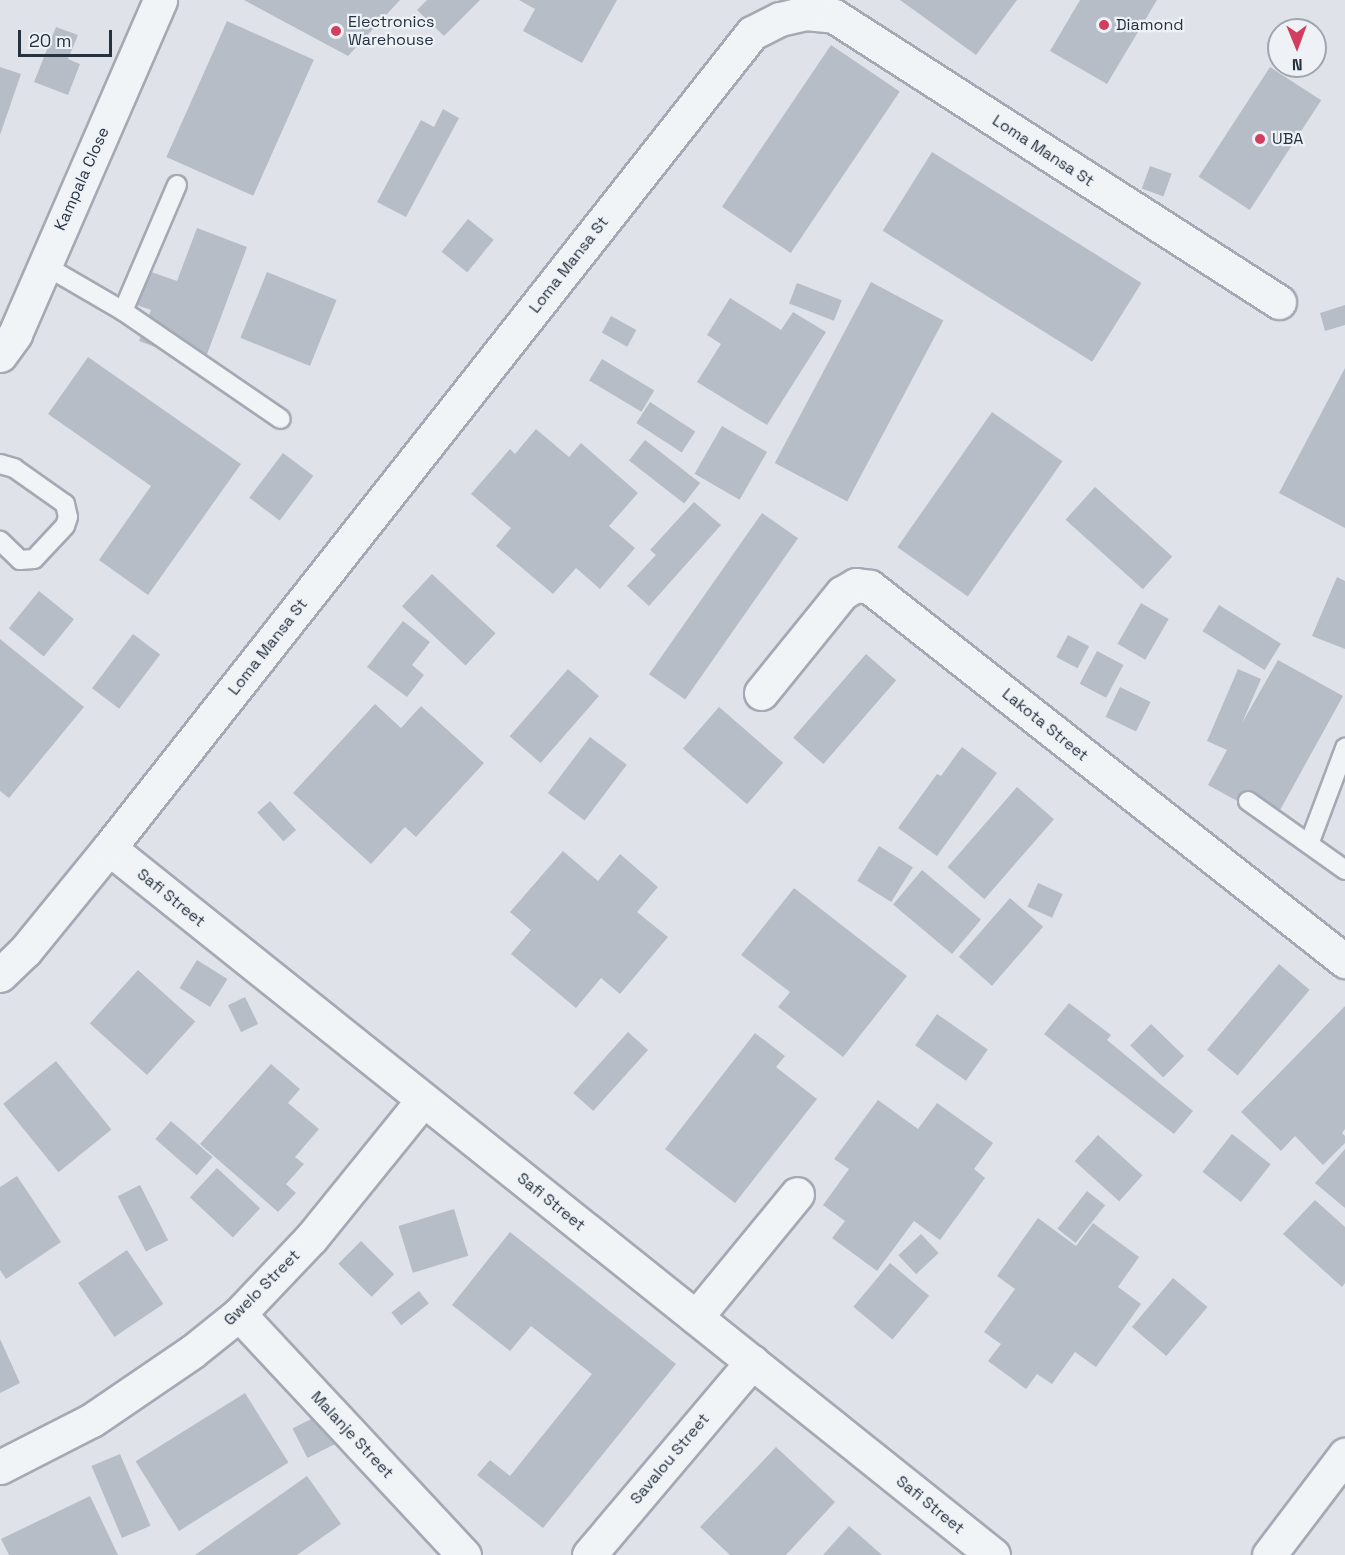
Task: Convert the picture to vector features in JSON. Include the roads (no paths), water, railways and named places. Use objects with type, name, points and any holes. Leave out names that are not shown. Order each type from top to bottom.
[{"type":"street","name":"Kampala Close","points":[[0,355],[15,334],[154,2]]},
{"type":"street","name":"Loma Mansa St","points":[[0,975],[25,951],[108,848],[752,33],[780,20],[806,13],[834,16],[1279,303]]},
{"type":"street","name":"Lakota Street","points":[[761,693],[842,593],[856,585],[870,587],[1345,961]]},
{"type":"street","name":"Safi Street","points":[[108,848],[993,1555]]},
{"type":"street","name":"Gwelo Street","points":[[0,1467],[92,1420],[193,1351],[240,1314],[312,1238],[423,1100]]},
{"type":"street","points":[[696,1317],[797,1194]]},
{"type":"street","name":"Malanje Street","points":[[240,1314],[464,1555]]},
{"type":"street","name":"Savalou Street","points":[[589,1555],[752,1362]]},
{"type":"street","points":[[1269,1555],[1345,1455]]},
{"type":"lane","points":[[123,311],[177,184]]},
{"type":"lane","points":[[44,265],[123,311],[281,419]]},
{"type":"lane","points":[[0,464],[14,468],[65,504],[68,517],[65,526],[34,559],[20,560],[0,542]]},
{"type":"lane","points":[[1309,844],[1345,748]]},
{"type":"lane","points":[[1248,801],[1345,870]]},
{"type":"place","name":"Diamond","points":[[1104,25]]},
{"type":"place","name":"Electronics Warehouse","points":[[336,31]]},
{"type":"place","name":"UBA","points":[[1260,139]]}]
